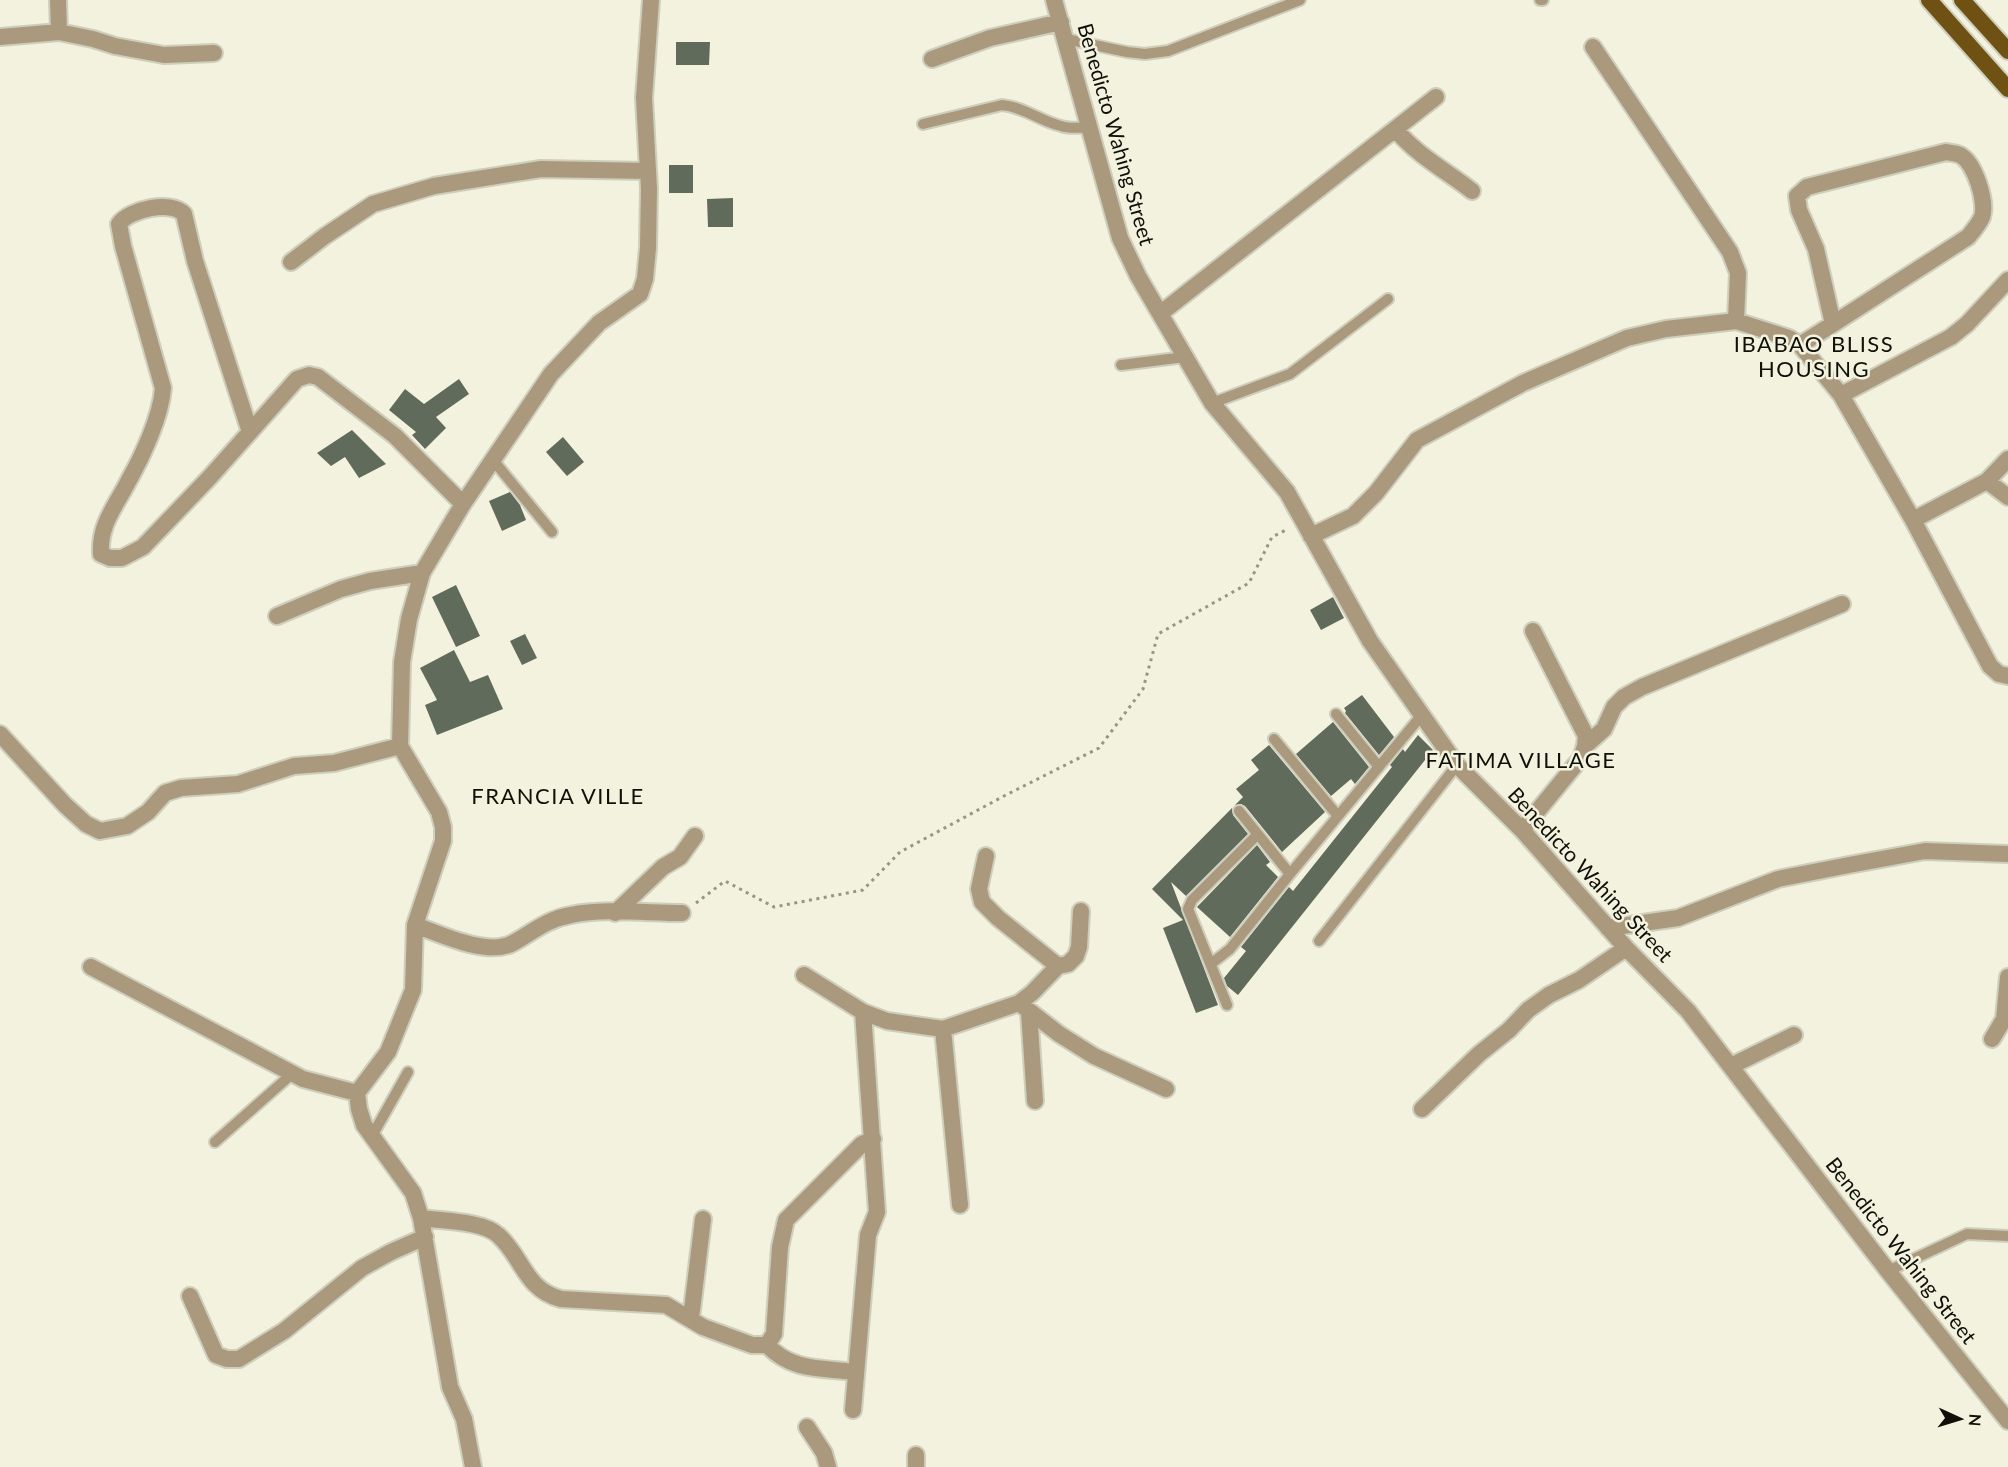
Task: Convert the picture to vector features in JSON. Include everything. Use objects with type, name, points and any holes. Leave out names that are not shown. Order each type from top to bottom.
[{"type":"main road","points":[[1929,0],[2008,89]]},
{"type":"main road","points":[[1962,0],[2008,51]]},
{"type":"street","points":[[58,0],[59,32]]},
{"type":"street","name":"Benedicto Wahing Street","points":[[1054,0],[1120,238],[1138,276],[1212,403],[1287,492],[1370,641],[1457,765],[1522,830],[1626,948],[1688,1011],[1888,1271],[2008,1420]]},
{"type":"street","points":[[473,1467],[464,1419],[450,1387],[421,1218],[413,1193],[364,1125],[357,1093],[388,1052],[413,990],[415,925],[443,841],[444,827],[439,812],[400,746],[402,662],[409,619],[422,573],[463,504],[551,374],[599,323],[640,294],[645,279],[648,248],[648,171],[644,98],[652,1]]},
{"type":"street","points":[[932,59],[990,38],[1061,22]]},
{"type":"street","points":[[0,38],[59,32],[164,55],[214,53]]},
{"type":"street","points":[[1593,47],[1730,252],[1738,273],[1736,321]]},
{"type":"street","points":[[1161,313],[1436,97]]},
{"type":"street","points":[[1395,129],[1422,156],[1472,191]]},
{"type":"street","points":[[1800,345],[1833,324],[1968,237],[1981,220],[1984,209],[1982,192],[1969,162],[1960,155],[1946,152],[1807,187],[1797,196],[1799,210],[1816,249],[1833,324]]},
{"type":"street","points":[[291,262],[373,204],[434,186],[541,169],[648,171]]},
{"type":"street","points":[[250,432],[195,261],[184,214],[180,208],[165,206],[122,219],[119,224],[123,246],[163,388],[162,404],[130,480],[109,514],[100,539],[101,554],[110,558],[122,558],[143,547],[250,432],[297,379],[309,375],[318,377],[395,436],[463,504]]},
{"type":"street","points":[[1841,395],[1951,338],[2008,280]]},
{"type":"street","points":[[1307,529],[1353,516],[1376,493],[1417,440],[1523,383],[1627,338],[1666,329],[1736,321],[1789,338],[1800,345],[1841,395],[1913,520],[1990,666],[1999,674],[2008,676]]},
{"type":"street","points":[[1913,520],[1988,481],[2008,459]]},
{"type":"street","points":[[1988,481],[2008,497]]},
{"type":"street","points":[[278,616],[341,589],[370,581],[422,573]]},
{"type":"street","points":[[1585,746],[1604,729],[1614,707],[1624,697],[1642,687],[1842,604]]},
{"type":"street","points":[[1522,830],[1581,758],[1586,736],[1533,631]]},
{"type":"street","points":[[0,734],[65,805],[86,824],[99,831],[127,826],[148,812],[165,793],[181,788],[238,784],[294,766],[334,763],[400,746]]},
{"type":"street","points":[[615,913],[663,867],[680,857],[695,836]]},
{"type":"street","points":[[1608,928],[1678,918],[1778,879],[1849,865],[1925,851],[2008,854]]},
{"type":"street","points":[[986,856],[979,889],[982,902],[998,918],[1058,966]]},
{"type":"street","points":[[415,925],[472,946],[486,947],[510,945],[548,921],[567,915],[592,911],[682,913]]},
{"type":"street","points":[[1035,1101],[1024,1007],[1032,993],[1058,966],[1068,964],[1076,956],[1081,911]]},
{"type":"street","points":[[1422,1109],[1528,1010],[1549,995],[1580,980],[1626,948]]},
{"type":"street","points":[[91,968],[303,1079],[357,1093]]},
{"type":"street","points":[[804,975],[863,1012],[887,1021],[943,1029],[1024,1007]]},
{"type":"street","points":[[1992,1039],[2004,1019],[2008,977]]},
{"type":"street","points":[[1024,1007],[1094,1056],[1166,1089]]},
{"type":"street","points":[[853,1410],[868,1235],[878,1212],[863,1012]]},
{"type":"street","points":[[943,1029],[960,1205]]},
{"type":"street","points":[[1731,1066],[1794,1035]]},
{"type":"street","points":[[767,1345],[774,1334],[780,1247],[786,1220],[862,1143],[873,1139]]},
{"type":"street","points":[[421,1218],[482,1226],[497,1234],[539,1290],[550,1296],[561,1299],[666,1305],[692,1318],[703,1327],[752,1345],[767,1345],[777,1356],[794,1365],[855,1372]]},
{"type":"street","points":[[692,1318],[703,1219]]},
{"type":"street","points":[[190,1296],[216,1355],[227,1359],[239,1359],[284,1331],[362,1268],[425,1237]]},
{"type":"street","points":[[807,1426],[824,1453],[828,1467]]},
{"type":"lane","points":[[1066,39],[1127,52],[1145,54],[1168,51],[1300,0]]},
{"type":"lane","points":[[922,124],[1002,105],[1016,106],[1058,126],[1089,127]]},
{"type":"lane","points":[[1212,403],[1290,374],[1388,299]]},
{"type":"lane","points":[[1121,365],[1185,357]]},
{"type":"lane","points":[[493,460],[552,532]]},
{"type":"lane","points":[[1336,714],[1379,767]]},
{"type":"lane","points":[[1212,963],[1230,949],[1290,873],[1422,716]]},
{"type":"lane","points":[[1274,739],[1338,816]]},
{"type":"lane","points":[[1319,940],[1457,765]]},
{"type":"lane","points":[[1239,811],[1290,873]]},
{"type":"lane","points":[[1227,1005],[1212,963],[1188,909],[1192,900],[1257,835]]},
{"type":"lane","points":[[372,1136],[408,1072]]},
{"type":"lane","points":[[215,1142],[293,1073]]},
{"type":"lane","points":[[1888,1271],[1967,1234],[2008,1236]]},
{"type":"path","points":[[682,913],[725,881],[774,907],[862,890],[900,852],[1099,748],[1143,689],[1158,634],[1249,583],[1272,537],[1307,529]]},
{"type":"building","points":[[676,42],[710,42],[709,65],[676,65]]},
{"type":"building","points":[[669,165],[693,165],[693,193],[669,193]]},
{"type":"building","points":[[733,198],[733,227],[708,227],[707,199]]},
{"type":"building","points":[[459,379],[469,394],[436,417],[446,428],[425,449],[412,435],[416,432],[389,410],[405,389],[424,404]]},
{"type":"building","points":[[352,430],[386,464],[359,478],[345,457],[331,466],[317,453]]},
{"type":"building","points":[[563,437],[584,462],[567,476],[546,452]]},
{"type":"building","points":[[510,492],[520,505],[526,520],[502,531],[489,501]]},
{"type":"building","points":[[456,585],[480,636],[456,647],[432,597]]},
{"type":"building","points":[[1333,597],[1344,618],[1321,630],[1310,610]]},
{"type":"building","points":[[525,634],[537,658],[522,665],[510,641]]},
{"type":"building","points":[[454,650],[470,682],[488,675],[503,709],[437,735],[425,705],[437,700],[420,668]]},
{"type":"building","points":[[1362,695],[1394,737],[1379,755],[1345,713],[1344,708]]},
{"type":"building","points":[[1333,722],[1369,767],[1355,784],[1351,779],[1331,796],[1296,754]]},
{"type":"building","points":[[1418,735],[1433,750],[1238,995],[1227,986],[1224,978],[1246,951],[1241,947],[1289,887],[1293,891],[1392,767],[1390,765],[1403,749],[1405,752]]},
{"type":"building","points":[[1269,745],[1325,812],[1282,852],[1245,806],[1235,805],[1243,797],[1236,789],[1259,770],[1251,760]]},
{"type":"building","points":[[1232,808],[1233,815],[1248,834],[1186,896],[1171,882],[1218,1005],[1196,1013],[1163,928],[1183,920],[1152,889]]},
{"type":"building","points":[[1257,845],[1270,862],[1266,865],[1278,877],[1230,937],[1197,907]]},
{"type":"district","name":"IBABAO BLISS HOUSING","points":[[1814,356]]},
{"type":"district","name":"FATIMA VILLAGE","points":[[1521,759]]},
{"type":"district","name":"FRANCIA VILLE","points":[[558,795]]}]
